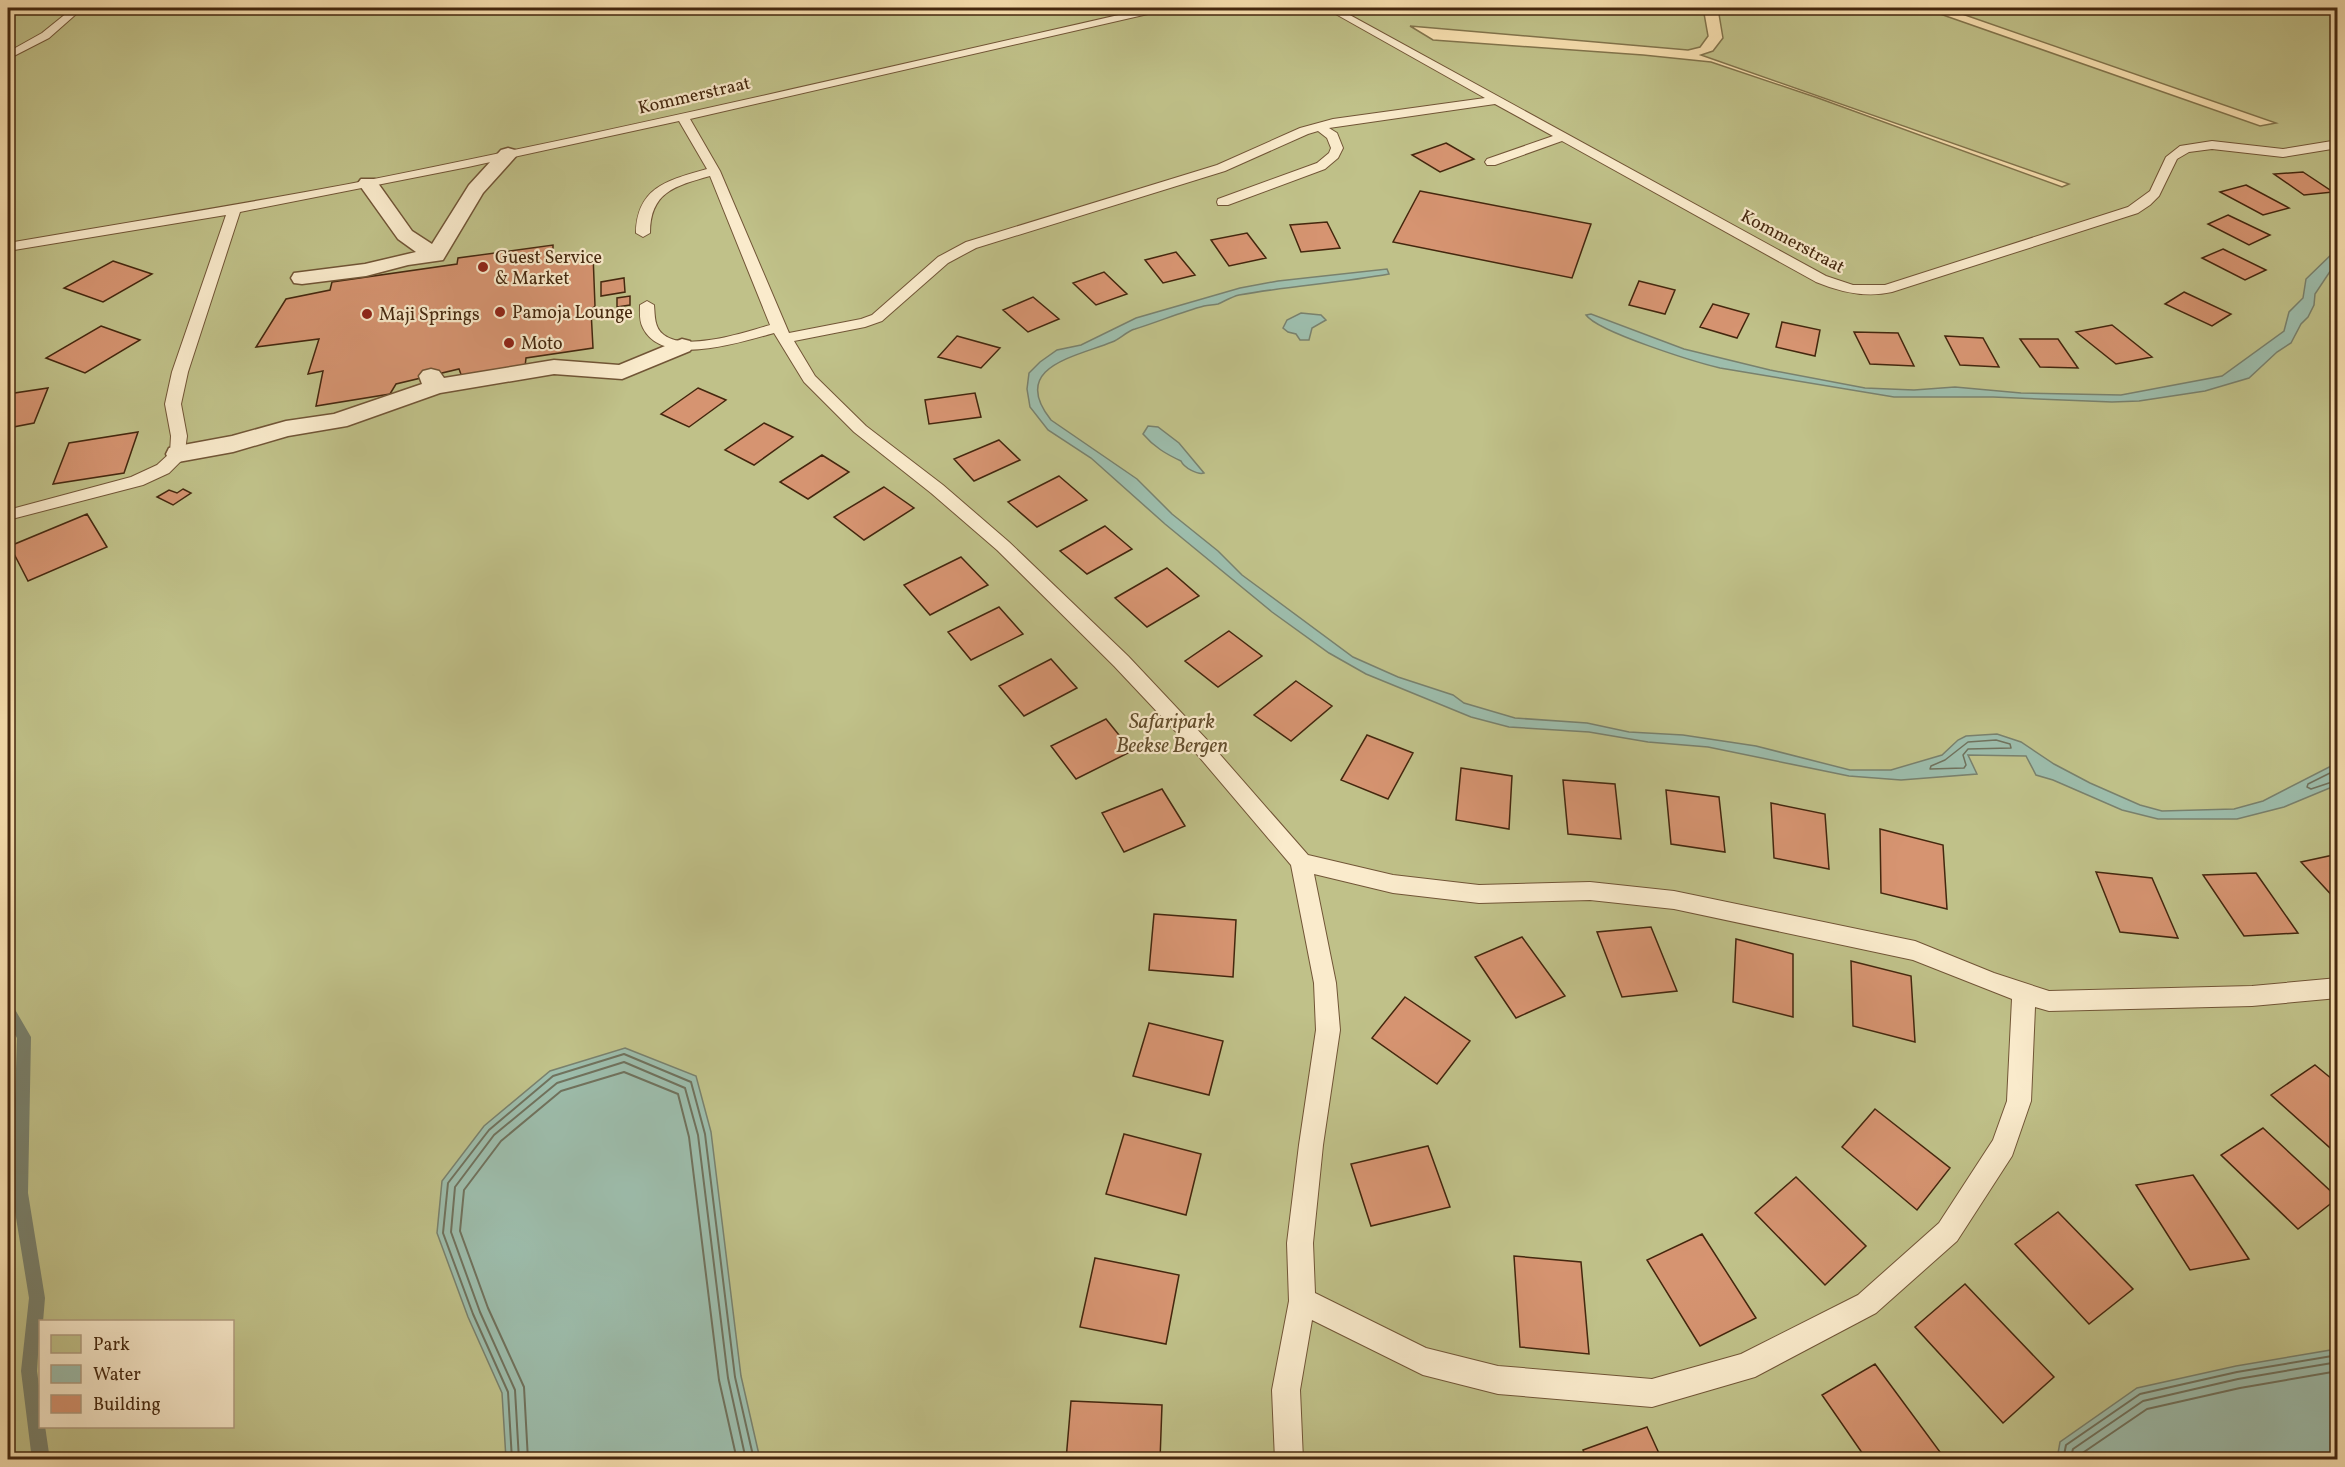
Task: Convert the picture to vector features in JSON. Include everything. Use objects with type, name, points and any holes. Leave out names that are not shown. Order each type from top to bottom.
[{"type":"street","points":[[436,256],[476,189],[508,153]]},
{"type":"street","points":[[368,183],[405,235],[436,256]]},
{"type":"street","points":[[302,278],[366,270],[407,259],[436,256]]},
{"type":"street","points":[[178,454],[232,444],[286,429],[338,421],[433,381],[554,367],[622,372],[682,346]]},
{"type":"lane","points":[[8,56],[39,42],[78,8]]},
{"type":"lane","name":"Kommerstraat","points":[[8,247],[178,212],[234,209],[368,183],[683,117],[1161,8]]},
{"type":"lane","name":"Kommerstraat","points":[[1330,8],[1821,279],[1842,288],[1887,290],[2144,205],[2156,194],[2171,158],[2181,151],[2199,146],[2229,146],[2284,153],[2320,144],[2337,144]]},
{"type":"lane","points":[[647,305],[650,328],[658,338],[682,346],[722,343],[782,332],[865,323],[889,310],[943,260],[971,244],[1221,168],[1304,131],[1349,120],[1499,100]]},
{"type":"lane","points":[[683,117],[714,171],[782,332],[809,379],[860,429],[938,489],[1003,546],[1121,661],[1202,747],[1301,862],[1325,983],[1328,1030],[1311,1145],[1300,1243],[1302,1301],[1286,1390],[1289,1460]]},
{"type":"lane","points":[[1223,202],[1321,166],[1334,155],[1337,148],[1333,136],[1320,127]]},
{"type":"lane","points":[[1491,162],[1564,136]]},
{"type":"lane","points":[[643,232],[644,212],[655,194],[681,181],[714,171]]},
{"type":"lane","points":[[8,515],[137,481],[163,469],[178,454],[179,436],[173,404],[180,372],[234,209]]},
{"type":"lane","points":[[1301,862],[1393,884],[1479,894],[1590,891],[1674,900],[1915,951],[2024,994],[2049,1001],[2252,996],[2337,988]]},
{"type":"lane","points":[[1302,1301],[1423,1360],[1498,1380],[1652,1393],[1745,1367],[1867,1304],[1948,1232],[2003,1147],[2019,1101],[2024,994]]},
{"type":"green space","name":"Safaripark Beekse Bergen","points":[[8,8],[1703,8],[1708,36],[1700,47],[1688,50],[1410,26],[1433,40],[1711,62],[1818,98],[2062,187],[2069,184],[1701,55],[1713,51],[1723,38],[1718,8],[1923,8],[2260,126],[2276,123],[1945,8],[2337,8],[2337,1459],[8,1459]]},
{"type":"water","points":[[2337,249],[2337,261],[2315,294],[2314,305],[2291,343],[2277,352],[2249,378],[2205,391],[2139,401],[1894,397],[1708,365],[1627,338],[1608,330],[1586,315],[1591,314],[1684,349],[1770,370],[1865,388],[1914,390],[1955,387],[2021,393],[2121,395],[2222,376],[2284,331],[2289,312],[2303,298],[2306,279]]},
{"type":"water","points":[[1387,269],[1389,274],[1239,295],[1218,304],[1195,308],[1132,330],[1115,341],[1065,359],[1052,367],[1042,376],[1038,388],[1040,402],[1051,420],[1137,479],[1172,514],[1218,551],[1242,575],[1353,657],[1398,677],[1453,695],[1464,703],[1515,718],[1587,723],[1629,732],[1683,735],[1756,746],[1850,770],[1891,770],[1942,755],[1958,740],[1966,736],[1997,734],[2021,742],[2054,764],[2090,783],[2140,805],[2162,811],[2234,809],[2263,801],[2337,763],[2337,785],[2284,807],[2237,819],[2158,819],[2122,810],[2036,775],[2026,756],[1968,755],[1977,774],[1901,780],[1849,776],[1708,747],[1648,742],[1589,732],[1509,727],[1471,717],[1366,674],[1329,653],[1272,612],[1165,524],[1091,458],[1048,430],[1030,407],[1027,389],[1029,373],[1040,362],[1057,350],[1081,345],[1136,318],[1240,288],[1278,281]]},
{"type":"water","points":[[1301,313],[1321,315],[1326,320],[1312,328],[1309,340],[1300,340],[1296,334],[1283,328],[1287,320]]},
{"type":"water","points":[[1148,426],[1158,427],[1179,443],[1204,473],[1191,470],[1181,461],[1151,443],[1143,434]]},
{"type":"water","points":[[625,1048],[696,1076],[711,1132],[741,1376],[760,1459],[506,1459],[502,1393],[468,1317],[437,1233],[442,1181],[484,1126],[550,1071]]},
{"type":"water","points":[[2337,1349],[2337,1459],[2057,1459],[2060,1442],[2137,1388],[2236,1366]]},
{"type":"building","points":[[1446,143],[1474,159],[1440,172],[1412,155]]},
{"type":"building","points":[[2303,172],[2333,192],[2304,195],[2274,174]]},
{"type":"building","points":[[2246,185],[2289,208],[2263,215],[2220,192]]},
{"type":"building","points":[[1420,191],[1591,224],[1572,278],[1393,242]]},
{"type":"building","points":[[2228,215],[2270,235],[2249,245],[2208,224]]},
{"type":"building","points":[[1327,222],[1340,248],[1301,252],[1290,225]]},
{"type":"building","points":[[1247,233],[1266,258],[1229,266],[1211,240]]},
{"type":"building","points":[[553,245],[553,260],[593,254],[595,306],[591,310],[593,348],[526,358],[525,367],[462,377],[459,369],[396,384],[390,394],[316,406],[323,371],[308,374],[319,339],[256,347],[286,299],[330,290],[332,282],[457,264],[458,258]]},
{"type":"building","points":[[2223,249],[2266,270],[2245,280],[2202,258]]},
{"type":"building","points":[[1176,252],[1195,275],[1163,283],[1145,260]]},
{"type":"building","points":[[113,261],[152,274],[103,302],[64,288]]},
{"type":"building","points":[[1104,272],[1127,294],[1096,305],[1073,283]]},
{"type":"building","points":[[624,278],[625,292],[601,296],[601,282]]},
{"type":"building","points":[[1639,281],[1675,290],[1665,314],[1629,305]]},
{"type":"building","points":[[2184,292],[2231,314],[2212,326],[2165,304]]},
{"type":"building","points":[[630,296],[630,305],[617,307],[617,298]]},
{"type":"building","points":[[1033,297],[1059,319],[1028,332],[1003,310]]},
{"type":"building","points":[[1713,304],[1749,314],[1737,338],[1700,327]]},
{"type":"building","points":[[1782,322],[1820,330],[1815,356],[1776,347]]},
{"type":"building","points":[[2112,325],[2152,357],[2116,364],[2076,332]]},
{"type":"building","points":[[101,326],[140,340],[85,373],[46,358]]},
{"type":"building","points":[[1854,332],[1898,333],[1914,366],[1870,364]]},
{"type":"building","points":[[957,336],[1000,348],[981,368],[938,357]]},
{"type":"building","points":[[1945,336],[1983,338],[1999,367],[1960,365]]},
{"type":"building","points":[[2020,339],[2058,339],[2078,368],[2040,367]]},
{"type":"building","points":[[48,388],[34,423],[8,428],[8,394]]},
{"type":"building","points":[[698,388],[726,400],[689,427],[661,414]]},
{"type":"building","points":[[975,393],[981,417],[929,424],[925,400]]},
{"type":"building","points":[[764,423],[793,437],[754,465],[725,450]]},
{"type":"building","points":[[138,432],[124,473],[53,484],[69,443]]},
{"type":"building","points":[[999,440],[1020,460],[974,481],[954,459]]},
{"type":"building","points":[[822,455],[849,472],[808,499],[780,482]]},
{"type":"building","points":[[1059,476],[1087,500],[1037,527],[1008,502]]},
{"type":"building","points":[[884,487],[914,508],[864,540],[834,517]]},
{"type":"building","points":[[183,489],[191,493],[173,505],[157,497],[169,490],[177,493]]},
{"type":"building","points":[[87,514],[107,547],[28,581],[10,546]]},
{"type":"building","points":[[1105,526],[1132,549],[1087,574],[1060,551]]},
{"type":"building","points":[[961,557],[988,585],[930,615],[904,585]]},
{"type":"building","points":[[1167,568],[1199,596],[1147,627],[1115,598]]},
{"type":"building","points":[[999,607],[1023,634],[971,660],[948,632]]},
{"type":"building","points":[[1229,631],[1262,656],[1218,687],[1185,661]]},
{"type":"building","points":[[1051,659],[1077,688],[1024,716],[999,686]]},
{"type":"building","points":[[1296,681],[1332,706],[1291,741],[1254,715]]},
{"type":"building","points":[[1106,719],[1132,751],[1076,779],[1051,746]]},
{"type":"building","points":[[1367,735],[1413,753],[1388,799],[1341,780]]},
{"type":"building","points":[[1461,768],[1512,776],[1509,829],[1456,820]]},
{"type":"building","points":[[1563,780],[1615,784],[1621,839],[1568,834]]},
{"type":"building","points":[[1162,789],[1185,826],[1124,852],[1102,813]]},
{"type":"building","points":[[1666,790],[1719,797],[1725,852],[1671,844]]},
{"type":"building","points":[[1771,803],[1825,814],[1829,869],[1774,858]]},
{"type":"building","points":[[1880,829],[1943,845],[1947,909],[1881,893]]},
{"type":"building","points":[[2338,854],[2338,902],[2301,862]]},
{"type":"building","points":[[2096,872],[2152,878],[2178,938],[2120,932]]},
{"type":"building","points":[[2256,873],[2298,933],[2244,936],[2203,875]]},
{"type":"building","points":[[1154,914],[1236,920],[1233,977],[1149,970]]},
{"type":"building","points":[[1651,927],[1677,991],[1622,997],[1597,932]]},
{"type":"building","points":[[1522,937],[1565,996],[1516,1018],[1475,957]]},
{"type":"building","points":[[1736,939],[1793,954],[1793,1017],[1733,1002]]},
{"type":"building","points":[[1851,961],[1911,976],[1915,1042],[1853,1026]]},
{"type":"building","points":[[1405,997],[1470,1041],[1437,1084],[1372,1038]]},
{"type":"building","points":[[1149,1023],[1223,1041],[1209,1095],[1133,1076]]},
{"type":"building","points":[[2315,1065],[2338,1084],[2338,1155],[2271,1095]]},
{"type":"building","points":[[1875,1109],[1950,1168],[1917,1210],[1842,1147]]},
{"type":"building","points":[[2263,1128],[2338,1198],[2298,1229],[2221,1155]]},
{"type":"building","points":[[1124,1134],[1201,1154],[1186,1215],[1106,1194]]},
{"type":"building","points":[[1428,1146],[1450,1207],[1371,1226],[1351,1164]]},
{"type":"building","points":[[2193,1175],[2249,1259],[2190,1270],[2136,1185]]},
{"type":"building","points":[[1796,1177],[1866,1246],[1825,1285],[1755,1213]]},
{"type":"building","points":[[2058,1212],[2133,1289],[2089,1324],[2015,1244]]},
{"type":"building","points":[[1702,1234],[1756,1318],[1700,1346],[1647,1260]]},
{"type":"building","points":[[1514,1256],[1581,1262],[1589,1354],[1520,1347]]},
{"type":"building","points":[[1095,1258],[1179,1275],[1166,1344],[1080,1327]]},
{"type":"building","points":[[1965,1284],[2054,1377],[2003,1423],[1915,1327]]},
{"type":"building","points":[[1875,1364],[1943,1456],[1938,1460],[1867,1460],[1822,1395]]},
{"type":"building","points":[[1071,1401],[1162,1405],[1160,1460],[1066,1460]]},
{"type":"building","points":[[1647,1427],[1662,1460],[1587,1460],[1583,1450]]},
{"type":"waterway","points":[[8,1011],[24,1037],[20,1193],[37,1298],[29,1371],[41,1460]]},
{"type":"place","name":"Guest Service & Market","points":[[483,267]]},
{"type":"place","name":"Pamoja Lounge","points":[[500,312]]},
{"type":"place","name":"Maji Springs","points":[[367,314]]},
{"type":"place","name":"Moto","points":[[509,343]]}]
